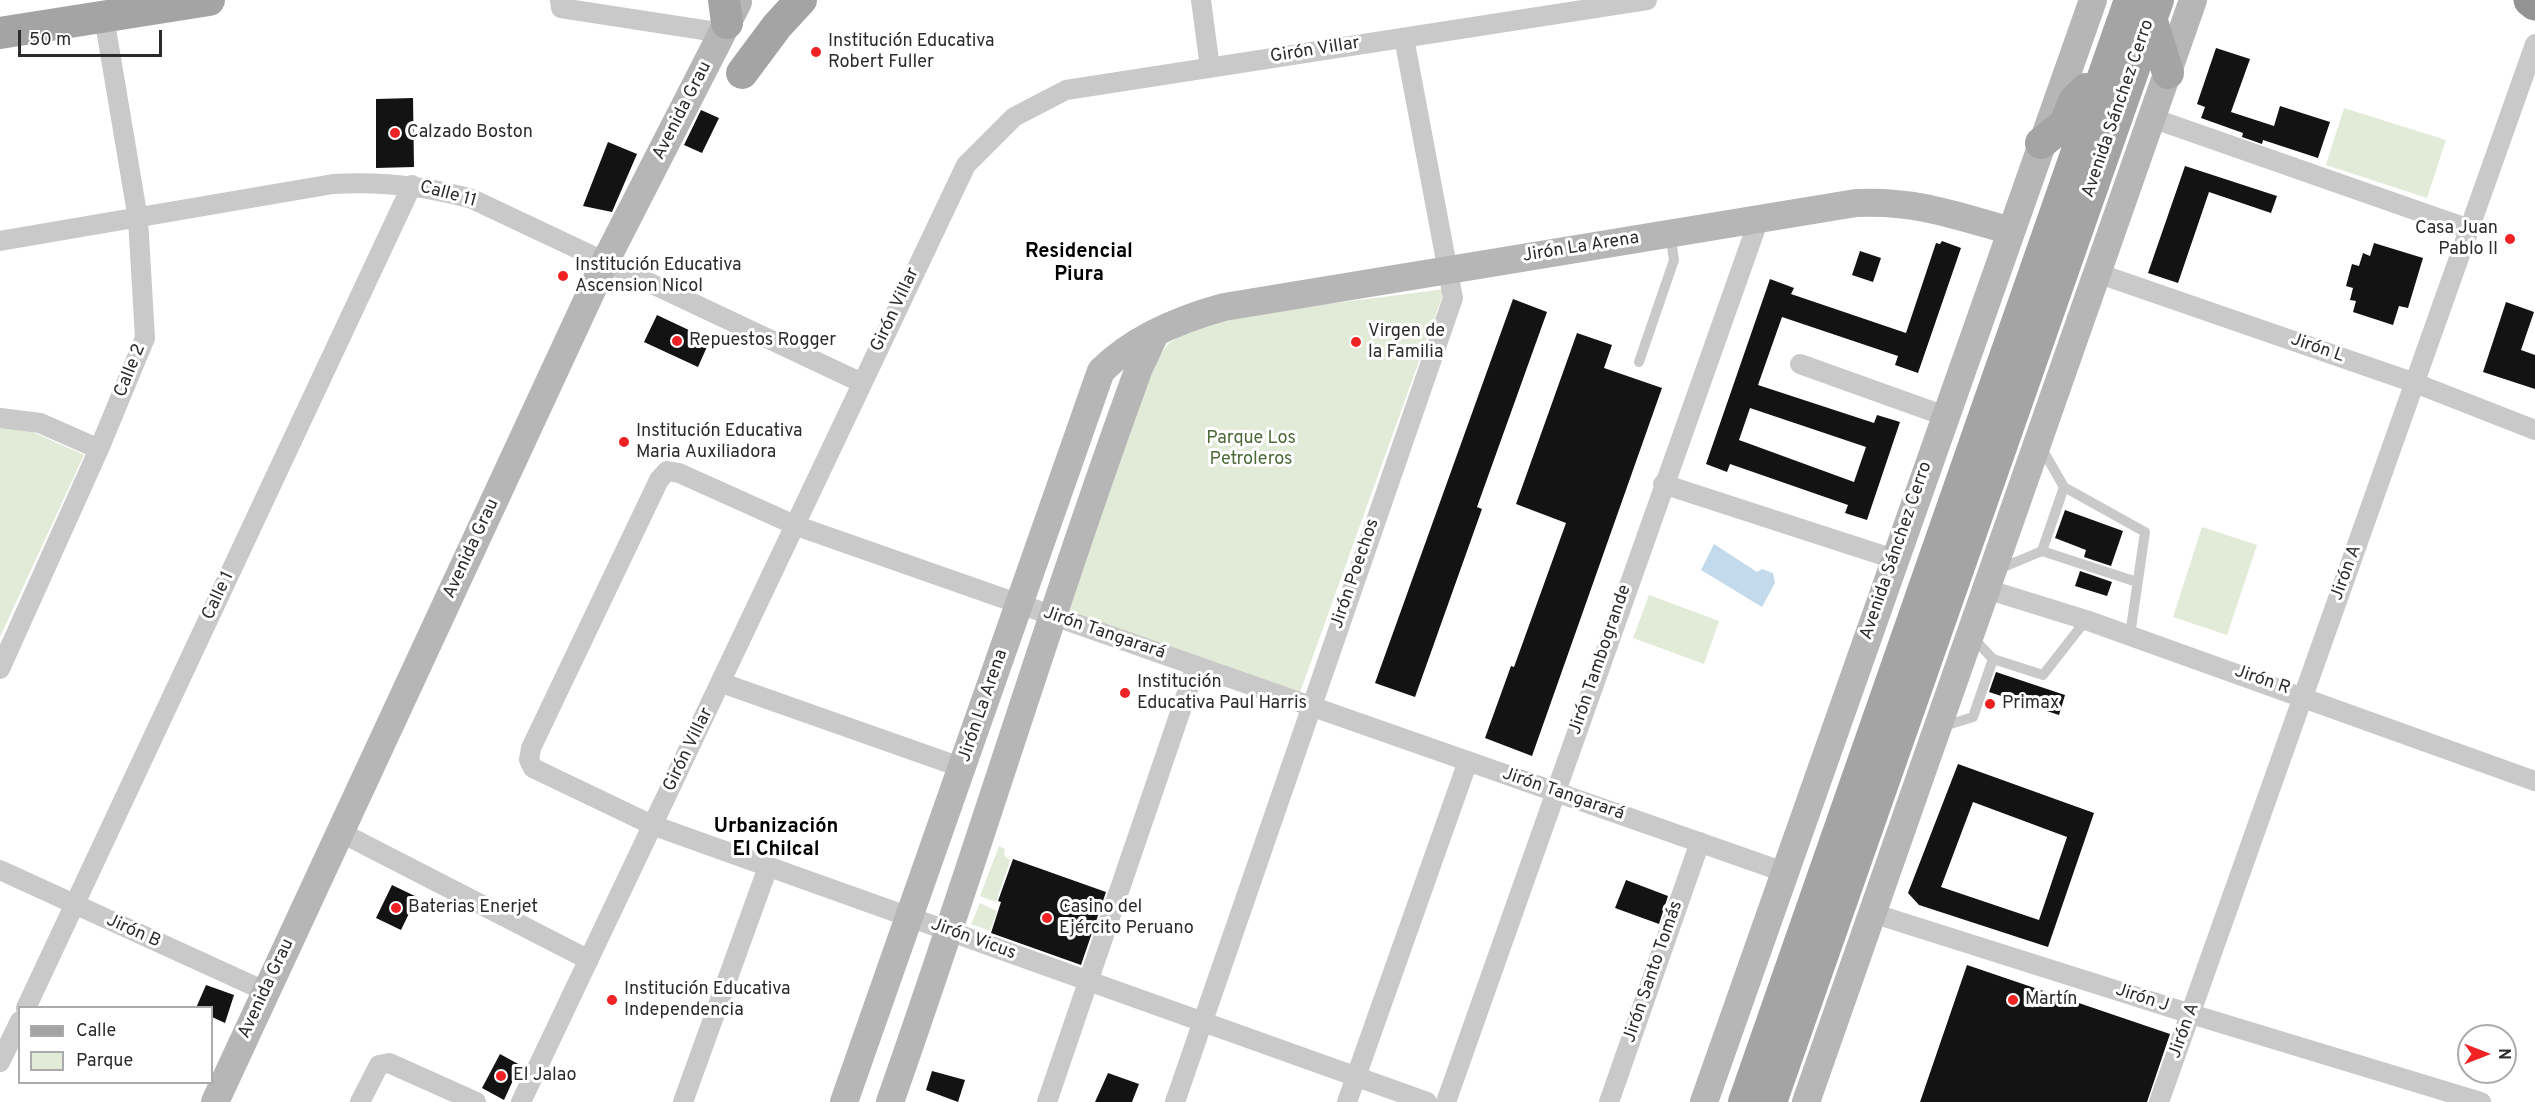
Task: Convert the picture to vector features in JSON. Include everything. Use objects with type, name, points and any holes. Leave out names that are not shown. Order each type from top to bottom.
[{"type":"highway","points":[[2530,0],[2535,3]]},
{"type":"main road","points":[[0,33],[209,0]]},
{"type":"main road","points":[[742,73],[777,26],[801,0]]},
{"type":"main road","name":"Avenida Sánchez Cerro","points":[[1704,1102],[2092,0]]},
{"type":"main road","name":"Avenida Sánchez Cerro","points":[[1806,1102],[2193,0]]},
{"type":"main road","points":[[2146,6],[2168,73]]},
{"type":"main road","name":"Avenida Sánchez Cerro","points":[[1744,1102],[2107,67],[2146,6]]},
{"type":"main road","name":"Avenida Sánchez Cerro","points":[[1771,1102],[2146,6]]},
{"type":"main road","name":"Avenida Grau","points":[[215,1102],[605,262],[728,14]]},
{"type":"main road","points":[[2041,142],[2065,124],[2074,101],[2107,67]]},
{"type":"main road","name":"Jirón La Arena","points":[[844,1102],[1101,371],[1120,352],[1187,317],[1224,307],[1856,203],[1891,201],[1924,206],[2011,231]]},
{"type":"main road","name":"Jirón La Arena","points":[[890,1102],[950,932],[1052,615],[1136,379],[1155,334]]},
{"type":"street","points":[[560,0],[561,8],[728,14]]},
{"type":"street","points":[[1201,0],[1210,68]]},
{"type":"street","name":"Girón Villar","points":[[521,1102],[797,526],[966,165],[1014,117],[1066,90],[1647,0]]},
{"type":"street","name":"Calle 2","points":[[0,669],[99,449],[145,338],[138,219],[104,16]]},
{"type":"street","name":"Jirón Poechos","points":[[1175,1102],[1310,706],[1453,298],[1404,38]]},
{"type":"street","name":"Jirón A","points":[[2159,1102],[2535,44]]},
{"type":"street","points":[[2152,118],[2469,229]]},
{"type":"street","name":"Calle 11","points":[[0,241],[138,219],[268,193],[333,184],[367,182],[412,185],[472,199],[862,383]]},
{"type":"street","name":"Calle 1","points":[[27,1006],[412,185]]},
{"type":"street","name":"Jirón Tambogrande","points":[[1446,1102],[1663,484],[1759,219]]},
{"type":"street","name":"Jirón L","points":[[2097,273],[2415,383],[2535,430]]},
{"type":"street","points":[[1800,364],[1945,416]]},
{"type":"street","points":[[0,418],[40,423],[99,449]]},
{"type":"street","name":"Jirón Tangarará","points":[[529,759],[531,748],[654,490],[667,471],[679,473],[797,526],[1784,872]]},
{"type":"street","points":[[1663,484],[1894,559]]},
{"type":"street","name":"Jirón R","points":[[1990,580],[2086,620],[2535,781]]},
{"type":"street","points":[[1047,1102],[1196,666]]},
{"type":"street","points":[[722,683],[963,768]]},
{"type":"street","name":"Jirón Vicus","points":[[529,759],[532,768],[652,825],[1427,1102]]},
{"type":"street","points":[[1347,1102],[1468,761]]},
{"type":"street","points":[[340,832],[588,960]]},
{"type":"street","name":"Jirón Santo Tomás","points":[[1608,1102],[1700,842]]},
{"type":"street","points":[[683,1102],[768,867]]},
{"type":"street","name":"Jirón B","points":[[0,870],[267,992]]},
{"type":"street","name":"Jirón J","points":[[1872,913],[2191,1014],[2481,1102]]},
{"type":"street","points":[[0,1060],[18,1025]]},
{"type":"street","points":[[360,1102],[380,1065],[389,1063],[476,1102]]},
{"type":"lane","points":[[1639,362],[1674,260],[1670,234]]},
{"type":"lane","points":[[2038,442],[2064,487],[2145,532],[2130,635]]},
{"type":"lane","points":[[1990,580],[2042,551],[2064,487]]},
{"type":"lane","points":[[2042,551],[2137,582]]},
{"type":"lane","points":[[1970,636],[1993,659],[2043,675],[2086,620]]},
{"type":"lane","points":[[1938,728],[1973,717],[1993,659]]},
{"type":"green space","points":[[2344,108],[2446,140],[2427,198],[2326,165]]},
{"type":"green space","name":"Parque Los Petroleros","points":[[1445,289],[1299,695],[1059,609],[1135,390],[1168,344],[1192,328],[1218,318]]},
{"type":"green space","points":[[0,428],[24,428],[84,455],[0,637]]},
{"type":"green space","points":[[2202,527],[2257,545],[2227,635],[2173,617]]},
{"type":"green space","points":[[1649,595],[1719,621],[1704,664],[1633,638]]},
{"type":"green space","points":[[999,846],[1005,849],[1004,855],[1010,861],[996,902],[980,896]]},
{"type":"green space","points":[[980,903],[997,911],[990,931],[971,924]]},
{"type":"water","points":[[1714,544],[1757,572],[1762,569],[1773,573],[1775,583],[1762,607],[1701,570]]},
{"type":"building","points":[[2216,48],[2250,59],[2231,112],[2274,126],[2280,106],[2330,122],[2318,158],[2263,140],[2262,144],[2242,137],[2243,133],[2201,118],[2205,107],[2197,104]]},
{"type":"building","name":"Calzado Boston","points":[[413,98],[414,167],[376,168],[376,99]]},
{"type":"building","points":[[701,110],[719,118],[702,153],[684,145]]},
{"type":"building","points":[[608,142],[637,154],[612,212],[583,206]]},
{"type":"building","points":[[2185,166],[2277,196],[2271,213],[2209,192],[2178,283],[2148,273]]},
{"type":"building","points":[[1942,241],[1961,248],[1918,373],[1895,365],[1898,356],[1782,317],[1758,385],[1874,423],[1877,415],[1900,422],[1867,520],[1845,513],[1848,505],[1730,464],[1727,472],[1706,464],[1770,279],[1794,288],[1791,294],[1906,333],[1936,243],[1940,244]],"holes":[[[1750,408],[1866,447],[1854,482],[1739,440]]]},
{"type":"building","points":[[2374,243],[2423,258],[2408,308],[2399,306],[2393,325],[2353,312],[2356,301],[2350,300],[2353,288],[2346,286],[2352,264],[2359,266],[2363,253],[2370,256]]},
{"type":"building","points":[[1860,251],[1881,258],[1873,282],[1852,275]]},
{"type":"building","points":[[1513,299],[1547,312],[1477,507],[1482,509],[1415,697],[1375,683]]},
{"type":"building","points":[[2506,302],[2534,312],[2521,350],[2535,355],[2535,389],[2483,372]]},
{"type":"building","name":"Repuestos Rogger","points":[[657,315],[710,340],[698,367],[644,342]]},
{"type":"building","points":[[1577,333],[1612,345],[1604,368],[1662,388],[1532,756],[1485,738],[1511,666],[1514,667],[1566,523],[1516,504]]},
{"type":"building","points":[[2065,510],[2123,531],[2111,566],[2084,557],[2086,550],[2055,538]]},
{"type":"building","points":[[2080,571],[2112,582],[2107,596],[2075,586]]},
{"type":"building","points":[[1996,672],[2065,695],[2059,715],[1989,692]]},
{"type":"building","points":[[1958,764],[2094,813],[2048,947],[1919,905],[1908,893]],"holes":[[[1973,802],[2067,837],[2039,920],[1941,887]]]},
{"type":"building","name":"Casino del Ejército Peruano","points":[[1013,859],[1106,892],[1081,965],[991,933],[1001,902],[998,901]]},
{"type":"building","points":[[1626,880],[1668,896],[1659,924],[1615,908]]},
{"type":"building","name":"Baterias Enerjet","points":[[392,885],[417,897],[401,930],[376,918]]},
{"type":"building","name":"Martín","points":[[1967,965],[2170,1034],[2147,1102],[1920,1102]]},
{"type":"building","points":[[206,985],[234,995],[225,1023],[213,1017],[213,1006],[197,1006]]},
{"type":"building","name":"El Jalao","points":[[500,1054],[520,1065],[504,1100],[482,1088]]},
{"type":"building","points":[[932,1071],[965,1080],[958,1102],[926,1090]]},
{"type":"building","points":[[1108,1073],[1139,1084],[1132,1102],[1095,1102]]},
{"type":"place","name":"Institución Educativa Robert Fuller","points":[[816,52]]},
{"type":"place","name":"Calzado Boston","points":[[395,133]]},
{"type":"place","name":"Casa Juan Pablo II","points":[[2510,239]]},
{"type":"place","name":"Institución Educativa Ascension Nicol","points":[[563,276]]},
{"type":"place","name":"Repuestos Rogger","points":[[677,341]]},
{"type":"place","name":"Virgen de la Familia","points":[[1356,342]]},
{"type":"place","name":"Institución Educativa Maria Auxiliadora","points":[[624,442]]},
{"type":"place","name":"Institución Educativa Paul Harris","points":[[1125,693]]},
{"type":"place","name":"Primax","points":[[1990,704]]},
{"type":"place","name":"Baterias Enerjet","points":[[396,908]]},
{"type":"place","name":"Casino del Ejército Peruano","points":[[1047,918]]},
{"type":"place","name":"Institución Educativa Independencia","points":[[612,1000]]},
{"type":"place","name":"Martín","points":[[2013,1000]]},
{"type":"place","name":"El Jalao","points":[[501,1076]]},
{"type":"district","name":"Residencial Piura","points":[[1079,264]]},
{"type":"district","name":"Urbanización El Chilcal","points":[[776,840]]}]
